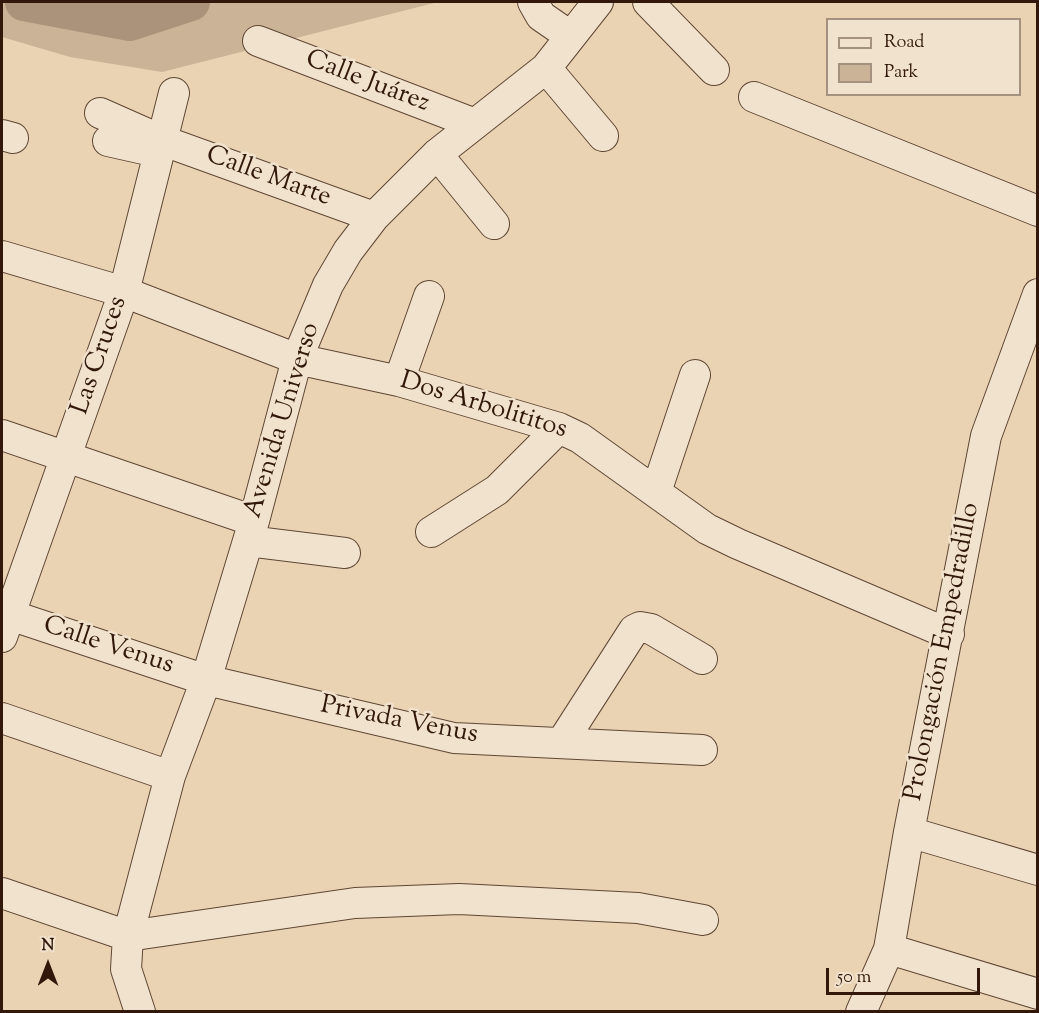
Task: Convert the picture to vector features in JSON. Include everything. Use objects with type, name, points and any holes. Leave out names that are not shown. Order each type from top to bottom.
[{"type":"street","points":[[533,2],[541,16],[570,36]]},
{"type":"street","name":"Avenida Universo","points":[[140,1011],[126,969],[128,936],[170,776],[206,680],[251,531],[297,358],[328,285],[348,251],[374,217],[437,154],[546,68],[598,2]]},
{"type":"street","points":[[648,2],[714,70]]},
{"type":"street","name":"Calle Juárez","points":[[258,41],[475,124]]},
{"type":"street","points":[[546,68],[603,136]]},
{"type":"street","name":"Las Cruces","points":[[6,626],[124,291],[174,93]]},
{"type":"street","points":[[754,97],[1038,211]]},
{"type":"street","name":"Calle Marte","points":[[104,127],[374,217]]},
{"type":"street","points":[[437,154],[494,224]]},
{"type":"street","name":"Dos Arbolititos","points":[[2,256],[124,291],[297,358],[399,381],[560,428],[580,438],[707,529],[949,634]]},
{"type":"street","name":"Prolongación Empedradillo","points":[[861,1011],[889,949],[909,832],[987,436],[1038,294]]},
{"type":"street","points":[[399,381],[429,296]]},
{"type":"street","points":[[656,492],[696,375]]},
{"type":"street","points":[[431,532],[497,490],[560,428]]},
{"type":"street","points":[[2,435],[66,455],[251,531],[345,553]]},
{"type":"street","name":"Calle Venus","points":[[6,626],[206,680]]},
{"type":"street","points":[[562,742],[634,630],[640,627],[651,629],[702,659]]},
{"type":"street","name":"Privada Venus","points":[[206,680],[454,738],[702,750]]},
{"type":"street","points":[[2,718],[170,776]]},
{"type":"street","points":[[909,832],[1038,870]]},
{"type":"street","points":[[2,894],[128,936],[355,903],[459,899],[638,908],[703,920]]},
{"type":"street","points":[[889,949],[1038,994]]},
{"type":"green space","points":[[2,2],[438,2],[162,72],[70,57],[2,37]]},
{"type":"waterway","points":[[24,2],[130,22],[191,2]]}]
